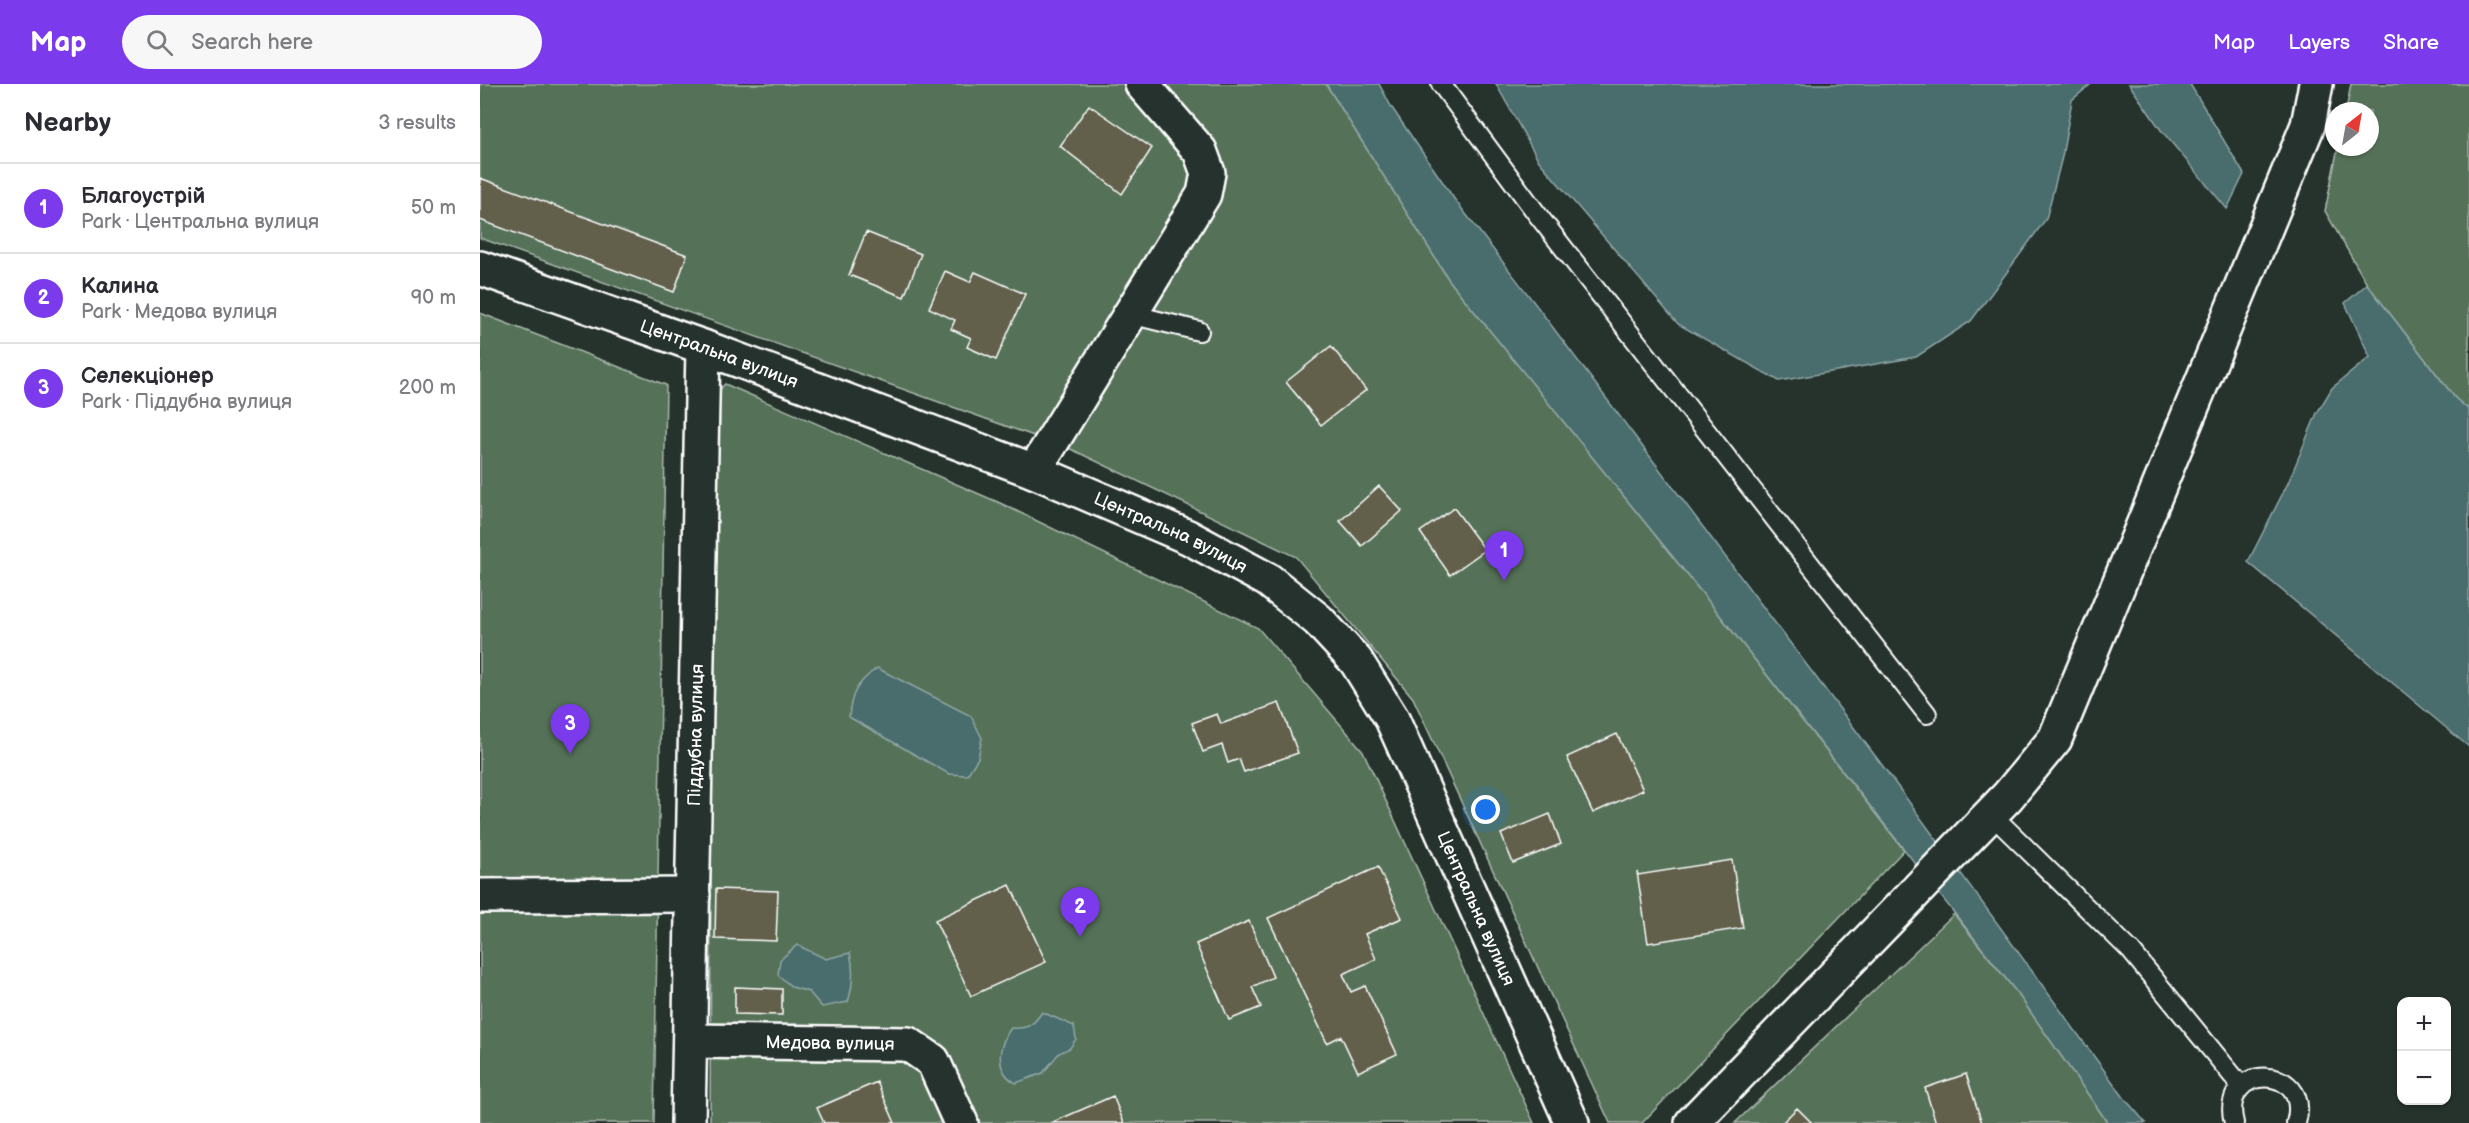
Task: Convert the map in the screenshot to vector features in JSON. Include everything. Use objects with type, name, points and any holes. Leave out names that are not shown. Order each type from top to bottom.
[{"type":"street","points":[[1034,471],[1204,194],[1208,173],[1200,151],[1142,84]]},
{"type":"street","points":[[1692,1123],[1991,814],[2055,739],[2308,124],[2316,84]]},
{"type":"street","name":"Центральна вулиця","points":[[480,268],[703,347],[1034,471],[1188,537],[1268,580],[1318,620],[1356,661],[1392,719],[1572,1123]]},
{"type":"street","name":"Піддубна вулиця","points":[[688,1123],[703,347]]},
{"type":"street","points":[[480,896],[693,895]]},
{"type":"street","name":"Медова вулиця","points":[[690,1041],[908,1044],[933,1061],[961,1123]]},
{"type":"lane","points":[[1441,84],[1538,214],[1927,714]]},
{"type":"lane","points":[[1130,314],[1199,331]]},
{"type":"lane","points":[[1991,814],[2131,951],[2241,1086]]},
{"type":"lane","points":[[2234,1123],[2231,1109],[2234,1097],[2241,1086],[2253,1079],[2266,1076],[2279,1079],[2291,1087],[2298,1099],[2299,1113],[2296,1123]]},
{"type":"green space","points":[[480,84],[1326,84],[1449,280],[1711,604],[1904,850],[1642,1123],[1610,1123],[1413,698],[1296,557],[1073,450],[480,238]]},
{"type":"green space","points":[[2351,84],[2469,84],[2469,410],[2455,398],[2367,284],[2325,211],[2336,156],[2379,156],[2379,102],[2348,102]]},
{"type":"green space","points":[[480,313],[666,385],[654,1123],[480,1123]]},
{"type":"green space","points":[[725,384],[1000,503],[1258,628],[1363,751],[1534,1123],[710,1123],[713,397]]},
{"type":"green space","points":[[1954,914],[2018,994],[2108,1123],[1735,1123]]},
{"type":"water","points":[[1326,84],[1379,84],[1392,108],[1455,200],[1885,769],[2125,1099],[2146,1123],[2108,1123],[2018,994],[1711,604],[1449,280]]},
{"type":"water","points":[[1496,84],[2091,84],[2072,100],[2062,157],[2046,219],[1971,321],[1916,357],[1779,381],[1678,324],[1539,161]]},
{"type":"water","points":[[2129,84],[2190,84],[2244,174],[2227,209],[2161,130]]},
{"type":"water","points":[[2367,284],[2455,398],[2469,410],[2469,747],[2248,562],[2288,483],[2317,413],[2332,388],[2370,357],[2345,303]]},
{"type":"water","points":[[877,668],[971,716],[982,738],[978,758],[967,775],[949,774],[849,717],[851,701],[856,689]]},
{"type":"water","points":[[797,945],[826,959],[850,953],[852,978],[848,1002],[822,1007],[809,992],[792,987],[778,975],[780,960]]},
{"type":"water","points":[[1042,1012],[1074,1026],[1076,1039],[1070,1048],[1059,1053],[1043,1073],[1016,1083],[1004,1072],[1001,1065],[1003,1042],[1011,1028],[1029,1026]]},
{"type":"building","points":[[1089,105],[1152,148],[1122,194],[1060,146]]},
{"type":"building","points":[[480,178],[687,255],[674,292],[480,220]]},
{"type":"building","points":[[866,232],[921,254],[904,297],[849,275]]},
{"type":"building","points":[[945,271],[970,282],[975,272],[1025,294],[996,360],[967,347],[971,338],[951,329],[955,320],[929,308]]},
{"type":"building","points":[[1331,346],[1366,390],[1321,425],[1286,382]]},
{"type":"building","points":[[1379,486],[1402,511],[1362,546],[1340,521]]},
{"type":"building","points":[[1454,508],[1485,550],[1450,575],[1420,532]]},
{"type":"building","points":[[1279,703],[1298,753],[1244,772],[1239,759],[1228,763],[1222,745],[1203,752],[1192,723],[1217,714],[1221,724]]},
{"type":"building","points":[[1617,734],[1643,790],[1593,813],[1567,757]]},
{"type":"building","points":[[1550,814],[1561,844],[1513,863],[1501,834]]},
{"type":"building","points":[[1732,860],[1743,928],[1648,943],[1637,872],[1638,875]]},
{"type":"building","points":[[1378,867],[1402,918],[1365,934],[1376,959],[1343,974],[1351,992],[1365,986],[1397,1054],[1358,1072],[1341,1036],[1327,1043],[1268,918]]},
{"type":"building","points":[[1010,885],[1046,962],[971,996],[935,920]]},
{"type":"building","points":[[716,889],[778,891],[776,941],[715,939]]},
{"type":"building","points":[[1249,921],[1273,977],[1252,987],[1261,1007],[1229,1020],[1196,944]]},
{"type":"building","points":[[735,987],[782,989],[782,1015],[735,1014]]},
{"type":"building","points":[[1966,1074],[1982,1123],[1936,1123],[1925,1088]]},
{"type":"building","points":[[877,1082],[895,1123],[824,1123],[817,1108]]},
{"type":"building","points":[[1113,1096],[1124,1123],[1051,1123]]},
{"type":"building","points":[[1797,1108],[1812,1123],[1782,1123]]},
{"type":"place","name":"Благоустрій","points":[[1504,581]]},
{"type":"place","name":"Селекціонер","points":[[570,754]]},
{"type":"place","name":"Калина","points":[[1080,937]]}]
